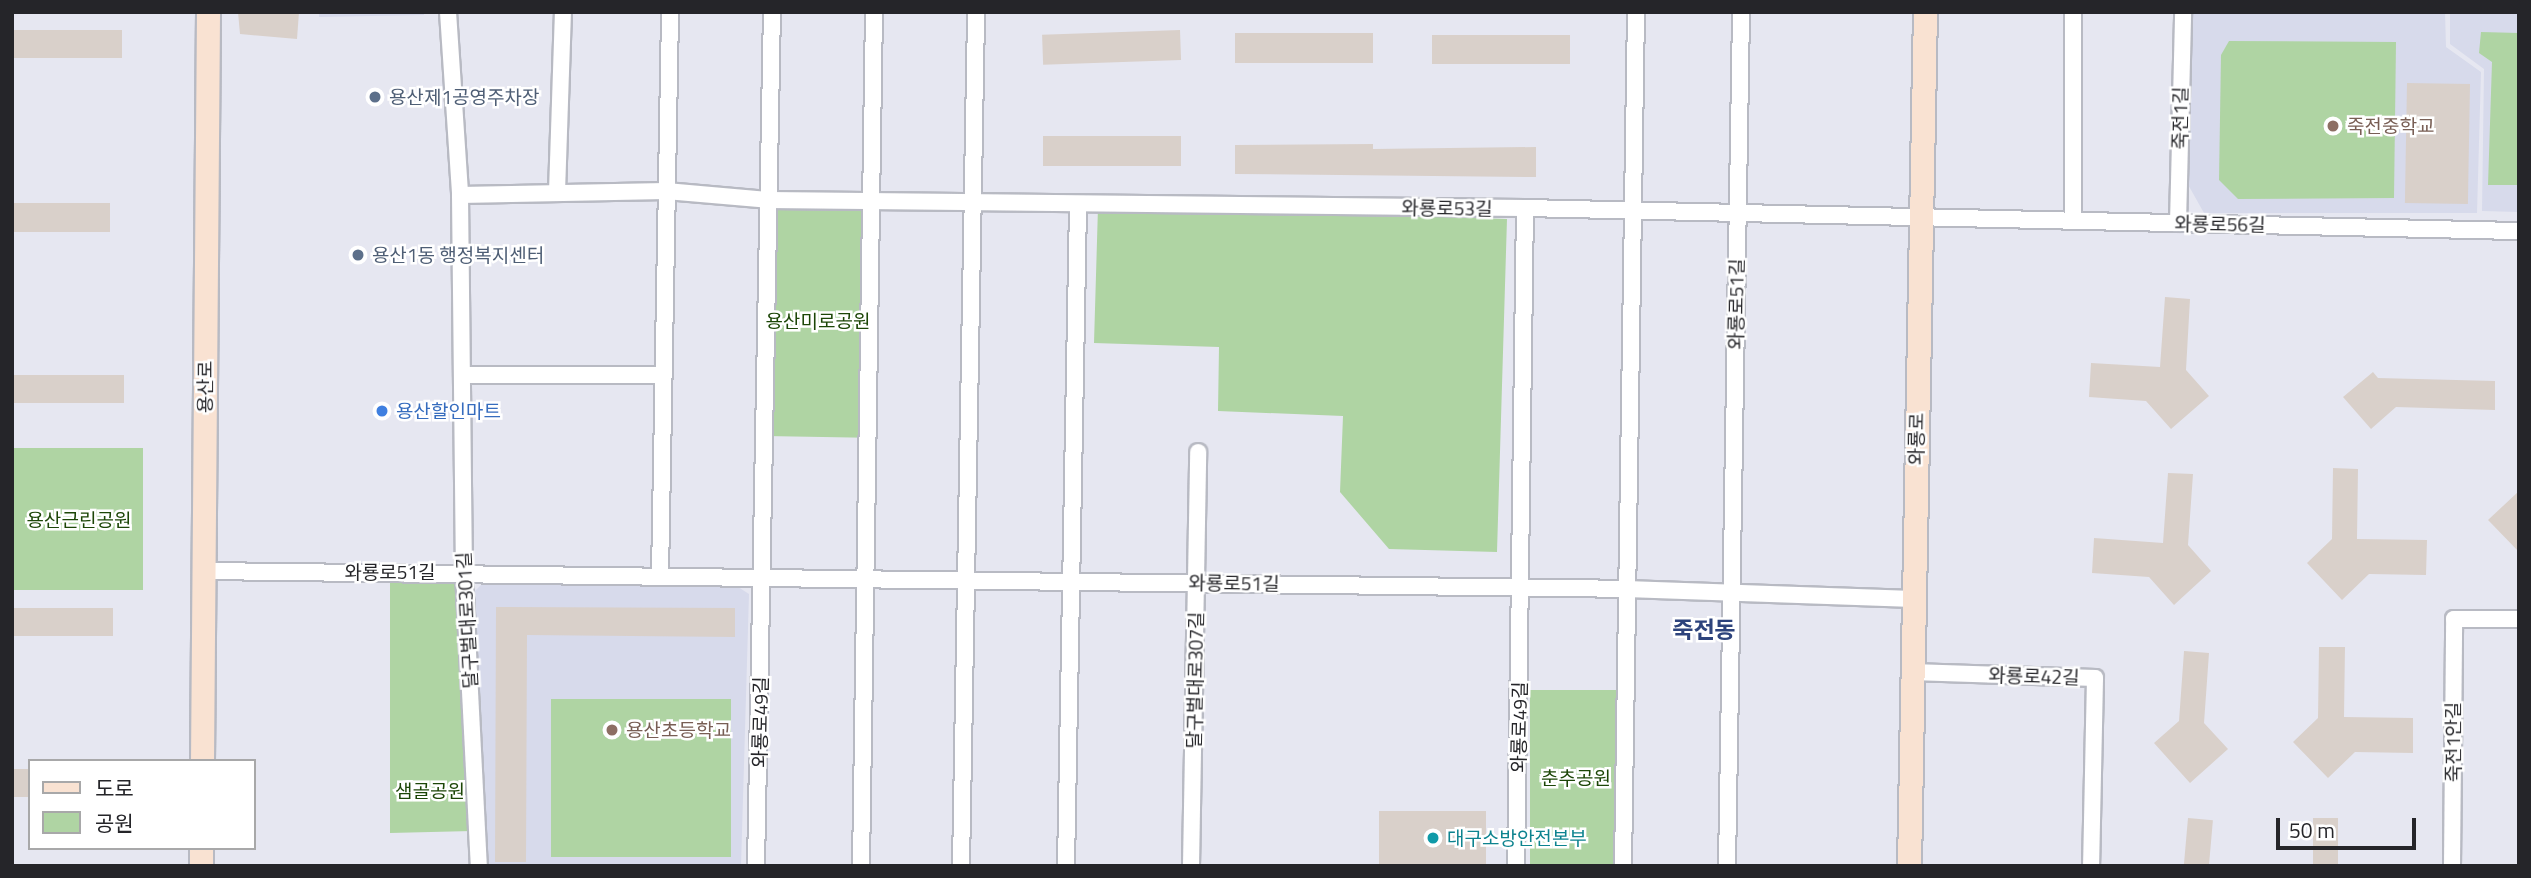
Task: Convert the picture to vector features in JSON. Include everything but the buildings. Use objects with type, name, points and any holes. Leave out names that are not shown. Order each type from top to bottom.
[{"type":"main road","name":"용산로","points":[[202,759],[208,12]]},
{"type":"main road","name":"와룡로","points":[[1909,866],[1925,12]]},
{"type":"street","name":"달구벌대로301길","points":[[448,12],[460,195],[464,573],[479,866]]},
{"type":"street","points":[[557,192],[563,12]]},
{"type":"street","points":[[660,576],[670,12]]},
{"type":"street","points":[[764,578],[772,12]]},
{"type":"street","points":[[861,866],[874,12]]},
{"type":"street","points":[[961,866],[976,12]]},
{"type":"street","points":[[1623,866],[1636,12]]},
{"type":"street","name":"와룡로51길","points":[[1733,595],[1741,12]]},
{"type":"street","points":[[2073,12],[2073,220]]},
{"type":"street","name":"죽전1길","points":[[2178,223],[2183,12]]},
{"type":"street","name":"와룡로53길","points":[[460,195],[666,191],[768,200],[1524,208],[1920,216]]},
{"type":"street","points":[[1066,866],[1078,204]]},
{"type":"street","points":[[1521,588],[1524,208]]},
{"type":"street","name":"와룡로56길","points":[[1920,216],[2519,231]]},
{"type":"street","points":[[462,375],[663,375]]},
{"type":"street","name":"달구벌대로307길","points":[[1191,866],[1198,583],[1198,452]]},
{"type":"street","name":"와룡로51길","points":[[204,571],[1627,589],[1733,595],[1913,599]]},
{"type":"street","name":"와룡로49길","points":[[756,866],[764,578]]},
{"type":"street","name":"와룡로49길","points":[[1516,866],[1521,588]]},
{"type":"street","points":[[1727,866],[1733,595]]},
{"type":"street","name":"죽전1안길","points":[[2452,866],[2454,619],[2519,619]]},
{"type":"street","name":"와룡로42길","points":[[1912,673],[2095,678],[2091,866]]},
{"type":"shaded area","points":[[319,12],[424,12],[424,15],[319,17]]},
{"type":"shaded area","name":"죽전중학교","points":[[2189,12],[2445,12],[2446,47],[2481,72],[2477,213],[2204,213],[2186,181]]},
{"type":"shaded area","points":[[2450,12],[2519,12],[2519,212],[2482,211],[2484,69],[2450,44]]},
{"type":"shaded area","name":"용산초등학교","points":[[485,581],[735,585],[749,594],[741,866],[485,866],[474,592]]},
{"type":"green space","points":[[2481,32],[2519,33],[2519,185],[2488,185],[2492,62],[2479,53]]},
{"type":"green space","points":[[2229,41],[2396,42],[2394,198],[2238,199],[2219,180],[2221,55]]},
{"type":"green space","name":"용산미로공원","points":[[769,207],[870,209],[866,438],[765,436]]},
{"type":"green space","points":[[1098,207],[1507,219],[1497,552],[1389,549],[1340,492],[1343,416],[1218,411],[1219,347],[1094,343]]},
{"type":"green space","name":"용산근린공원","points":[[12,448],[143,448],[143,590],[12,590]]},
{"type":"green space","name":"샘골공원","points":[[390,572],[460,578],[472,831],[390,833]]},
{"type":"green space","name":"춘추공원","points":[[1530,690],[1626,690],[1626,866],[1530,866]]},
{"type":"green space","points":[[551,699],[731,699],[731,857],[551,857]]},
{"type":"place","name":"용산제1공영주차장","points":[[375,97]]},
{"type":"place","name":"죽전중학교","points":[[2333,126]]},
{"type":"place","name":"용산1동 행정복지센터","points":[[358,255]]},
{"type":"place","name":"용산할인마트","points":[[382,411]]},
{"type":"place","name":"용산초등학교","points":[[612,730]]},
{"type":"place","name":"대구소방안전본부","points":[[1433,838]]},
{"type":"district","name":"죽전동","points":[[1704,630]]}]
